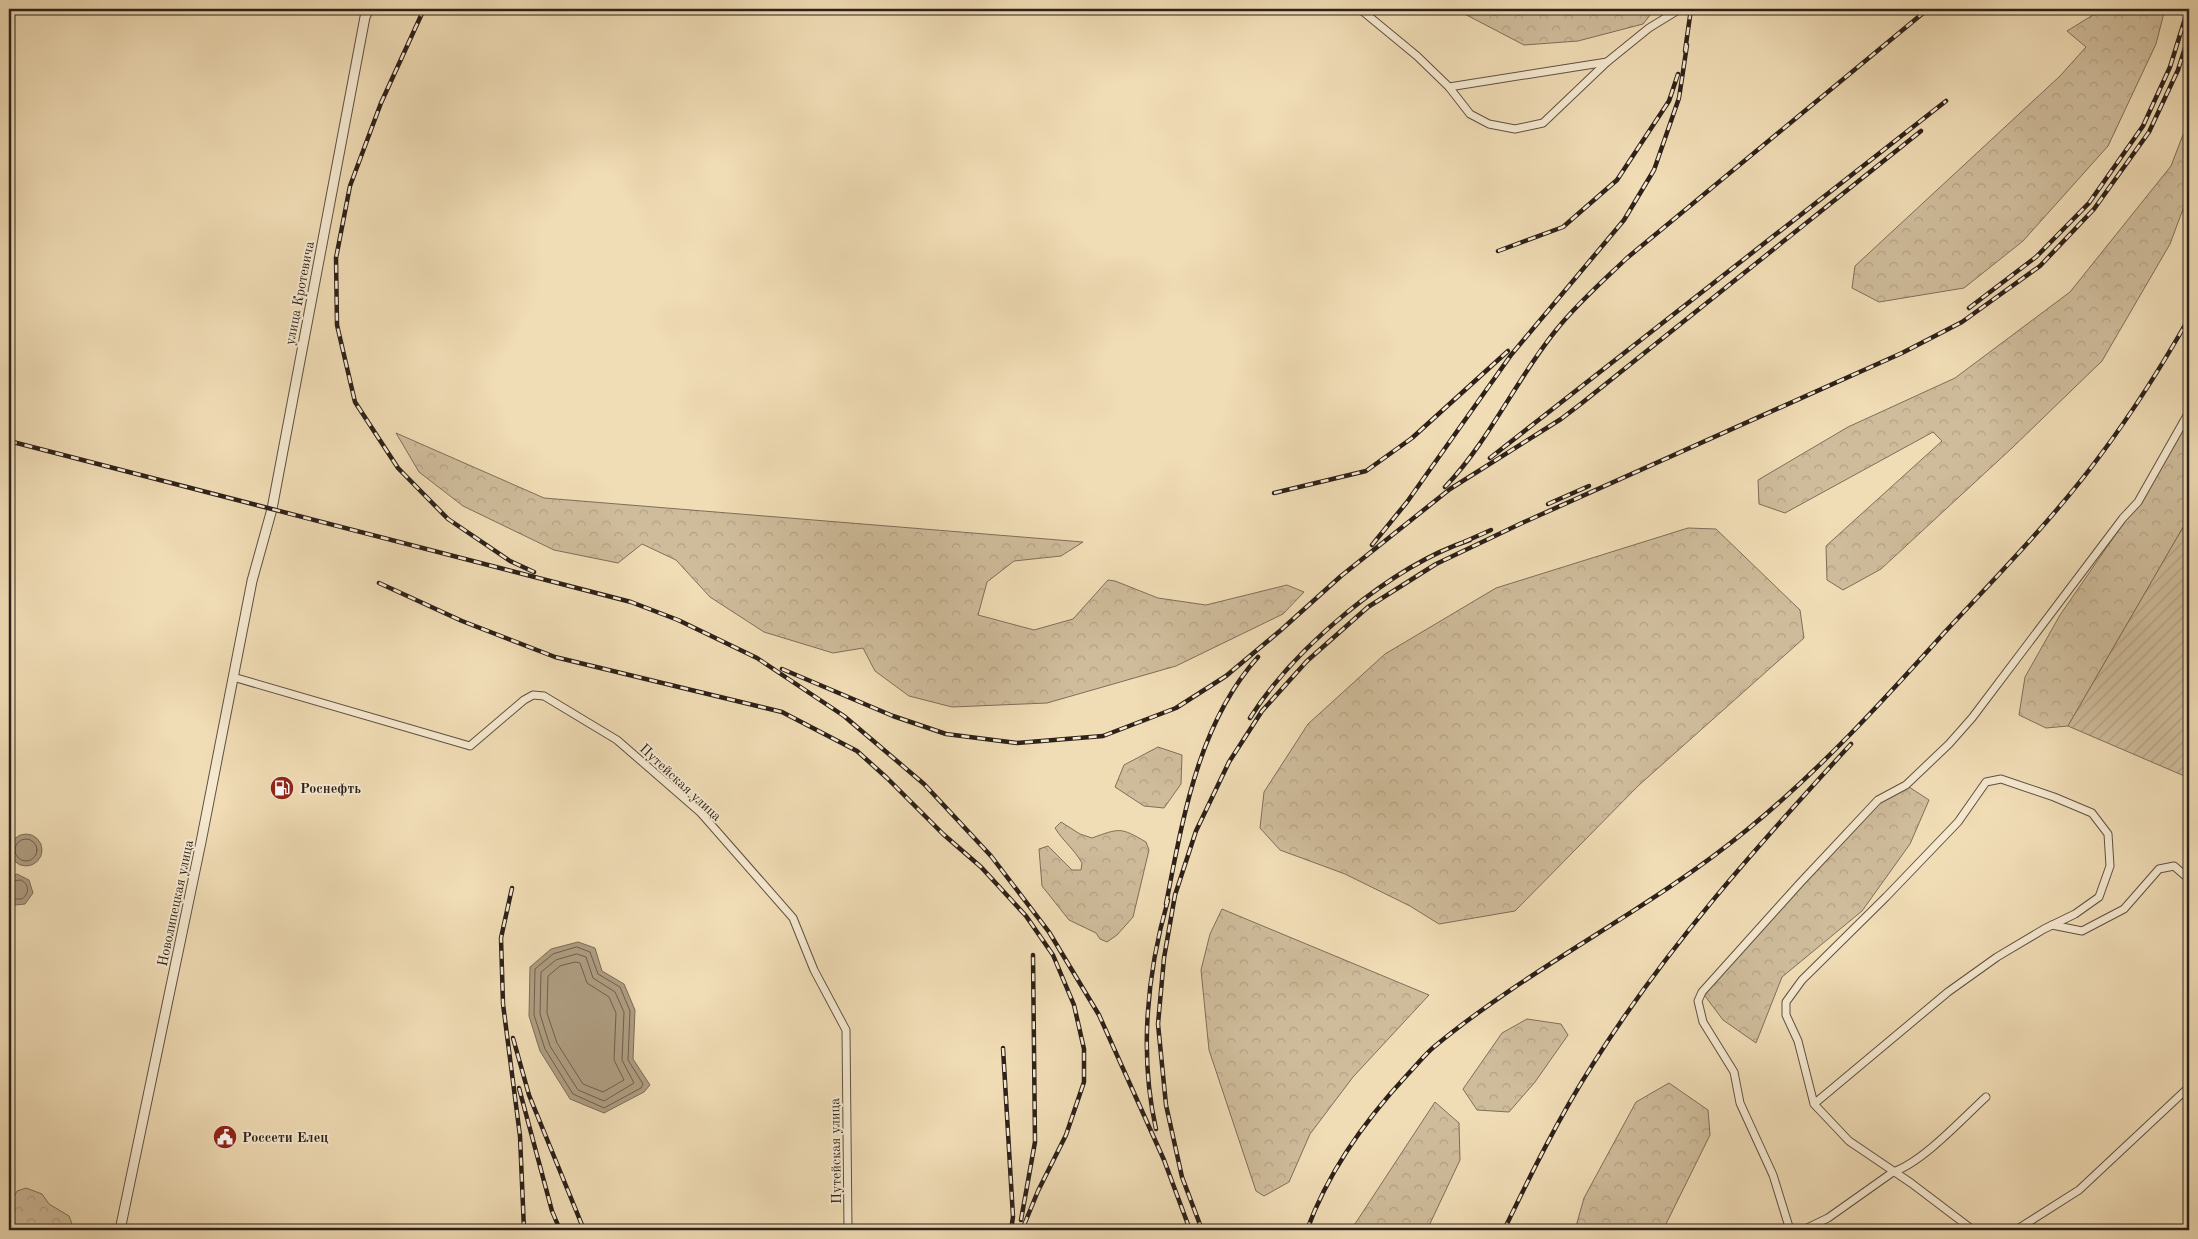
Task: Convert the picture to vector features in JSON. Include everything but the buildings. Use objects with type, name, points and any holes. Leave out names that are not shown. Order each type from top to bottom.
[{"type":"street","name":"улица Кротевича","points":[[252,581],[272,509],[365,17],[369,9]]},
{"type":"street","points":[[1360,9],[1418,56],[1449,87],[1470,114],[1489,124],[1515,129],[1543,123],[1607,62],[1649,28],[1680,9]]},
{"type":"street","points":[[1712,9],[1743,9]]},
{"type":"street","points":[[1449,87],[1607,62]]},
{"type":"street","points":[[1790,1230],[1773,1175],[1740,1103],[1734,1072],[1703,1022],[1698,1001],[1702,992],[1878,800],[1906,785],[1949,744],[1972,718],[2122,518],[2138,502],[2189,412]]},
{"type":"street","name":"Новолипецкая улица","points":[[120,1230],[182,938],[252,581]]},
{"type":"street","name":"Путейская улица","points":[[234,676],[470,746],[524,700],[533,695],[544,696],[617,740],[700,812],[793,918],[814,970],[846,1030],[848,1230]]},
{"type":"street","points":[[1814,1104],[1948,992],[1997,957],[2075,914],[2099,897],[2110,866],[2108,834],[2092,813],[2001,779],[1986,782],[1958,822],[1802,980],[1786,1002],[1786,1015],[1798,1041],[1814,1104],[1849,1141],[1911,1183],[1973,1230]]},
{"type":"street","points":[[2052,925],[2066,930],[2082,931],[2124,909],[2160,869],[2174,866],[2189,879]]},
{"type":"street","points":[[2016,1230],[2079,1190],[2189,1087]]},
{"type":"street","points":[[1803,1230],[1828,1218],[1893,1172],[1903,1169],[1942,1138],[1986,1097]]},
{"type":"green space","points":[[1455,9],[1655,9],[1643,24],[1578,41],[1524,45]]},
{"type":"green space","points":[[2096,9],[2165,9],[2156,44],[2108,146],[2023,241],[1964,288],[1879,302],[1852,288],[1855,266],[2060,76],[2086,47],[2067,31],[2093,15]]},
{"type":"green space","points":[[2189,119],[2189,193],[2170,244],[2102,361],[2012,448],[1881,569],[1843,590],[1827,580],[1826,546],[1942,441],[1933,432],[1785,513],[1759,504],[1758,480],[1848,427],[1955,378],[2070,292],[2171,166]]},
{"type":"green space","points":[[2189,412],[2189,517],[2068,726],[2046,728],[2019,715],[2025,677],[2060,615],[2138,502]]},
{"type":"green space","points":[[396,433],[544,498],[1083,542],[1061,556],[1014,561],[987,582],[978,615],[1034,630],[1073,619],[1108,580],[1158,598],[1206,605],[1287,585],[1304,592],[1283,614],[1176,666],[1047,703],[952,707],[909,696],[875,671],[863,648],[833,653],[764,632],[710,597],[676,560],[642,544],[618,563],[554,550],[463,506],[419,472]]},
{"type":"green space","points":[[2189,517],[2189,778],[2068,726]]},
{"type":"green space","points":[[1688,528],[1716,529],[1800,610],[1804,638],[1638,786],[1515,911],[1439,924],[1410,906],[1345,874],[1280,850],[1260,828],[1264,792],[1308,724],[1385,654],[1496,588]]},
{"type":"green space","points":[[1158,747],[1182,755],[1181,784],[1164,808],[1144,806],[1115,787],[1124,765]]},
{"type":"green space","points":[[1906,785],[1929,800],[1910,844],[1862,911],[1782,977],[1756,1043],[1723,1020],[1702,992],[1878,800]]},
{"type":"green space","points":[[1061,822],[1080,834],[1092,838],[1109,832],[1120,831],[1131,834],[1146,842],[1149,850],[1133,917],[1117,935],[1107,942],[1100,939],[1096,933],[1069,920],[1042,886],[1039,849],[1048,846],[1072,870],[1081,870],[1082,863],[1076,853],[1055,828]]},
{"type":"green space","points":[[1222,909],[1429,995],[1353,1077],[1310,1134],[1289,1182],[1264,1196],[1256,1191],[1209,1050],[1201,970],[1210,934]]},
{"type":"green space","points":[[1527,1019],[1561,1024],[1568,1035],[1535,1082],[1509,1112],[1477,1110],[1463,1089],[1502,1033]]},
{"type":"green space","points":[[1669,1083],[1708,1110],[1710,1135],[1663,1230],[1575,1230],[1584,1198],[1636,1102]]},
{"type":"green space","points":[[1435,1102],[1459,1123],[1460,1160],[1427,1230],[1351,1230]]},
{"type":"green space","points":[[26,1188],[42,1194],[49,1204],[69,1216],[72,1224],[69,1230],[9,1230],[9,1207],[17,1191]]},
{"type":"water","points":[[26,834],[37,839],[42,850],[37,861],[26,866],[15,861],[10,850],[15,839]]},
{"type":"water","points":[[17,874],[29,880],[33,893],[25,904],[15,905],[9,903],[9,877]]},
{"type":"water","points":[[578,942],[595,948],[602,971],[624,984],[635,1010],[633,1059],[650,1085],[644,1092],[604,1113],[570,1099],[540,1051],[529,1016],[530,967],[551,949]]},
{"type":"railway","points":[[424,9],[381,103],[350,186],[336,258],[337,325],[355,402],[398,468],[448,519],[510,561],[534,572]]},
{"type":"railway","points":[[1685,51],[1691,9]]},
{"type":"railway","points":[[1445,487],[1476,450],[1542,348],[1565,319],[1591,292],[1627,258],[1928,9]]},
{"type":"railway","points":[[1969,308],[2036,257],[2089,203],[2143,126],[2170,67],[2188,9]]},
{"type":"railway","points":[[1202,1230],[1182,1177],[1166,1105],[1158,1024],[1164,958],[1175,895],[1196,831],[1229,762],[1262,711],[1307,661],[1368,607],[1436,564],[1522,523],[1902,353],[1962,322],[2040,266],[2094,209],[2149,132],[2178,70],[2189,35]]},
{"type":"railway","points":[[1372,545],[1407,502],[1511,355],[1624,220],[1654,170],[1679,98],[1687,45]]},
{"type":"railway","points":[[1498,251],[1563,227],[1617,180],[1669,101],[1678,74]]},
{"type":"railway","points":[[1490,458],[1946,101]]},
{"type":"railway","points":[[782,669],[893,716],[946,734],[1017,743],[1103,736],[1176,708],[1226,676],[1341,576],[1450,489],[1561,419],[1582,403],[1921,131]]},
{"type":"railway","points":[[1307,1230],[1326,1187],[1363,1128],[1392,1091],[1431,1049],[1511,989],[1672,886],[1710,858],[1775,806],[1850,735],[2046,523],[2084,477],[2125,420],[2189,318]]},
{"type":"railway","points":[[1274,493],[1366,471],[1412,438],[1508,351]]},
{"type":"railway","points":[[9,441],[631,602],[678,620],[757,658],[844,716],[924,784],[991,856],[1049,932],[1099,1015],[1164,1160],[1190,1230]]},
{"type":"railway","points":[[1548,504],[1589,486]]},
{"type":"railway","points":[[1464,542],[1491,530]]},
{"type":"railway","points":[[1250,718],[1269,691],[1292,664],[1347,612],[1377,589],[1408,569],[1440,552],[1470,540]]},
{"type":"railway","points":[[379,583],[462,621],[555,657],[782,712],[857,751],[943,834],[981,867],[1026,916],[1053,955],[1074,1005],[1084,1049],[1084,1082],[1066,1135],[1038,1191],[1022,1230]]},
{"type":"railway","points":[[1166,904],[1187,806],[1207,742],[1221,712],[1238,683],[1258,657]]},
{"type":"railway","points":[[1504,1230],[1557,1125],[1621,1021],[1714,898],[1851,744]]},
{"type":"railway","points":[[512,888],[501,938],[503,1004],[520,1136],[524,1230]]},
{"type":"railway","points":[[1156,1129],[1148,1072],[1148,1014],[1155,956],[1168,900]]},
{"type":"railway","points":[[1021,1220],[1035,1142],[1033,955]]},
{"type":"railway","points":[[513,1038],[529,1095],[584,1230]]},
{"type":"railway","points":[[1003,1048],[1013,1217],[1011,1230]]},
{"type":"railway","points":[[519,1088],[552,1211],[560,1230]]},
{"type":"place","name":"Роснефть","points":[[282,788]]},
{"type":"place","name":"Россети Елец","points":[[225,1137]]}]
